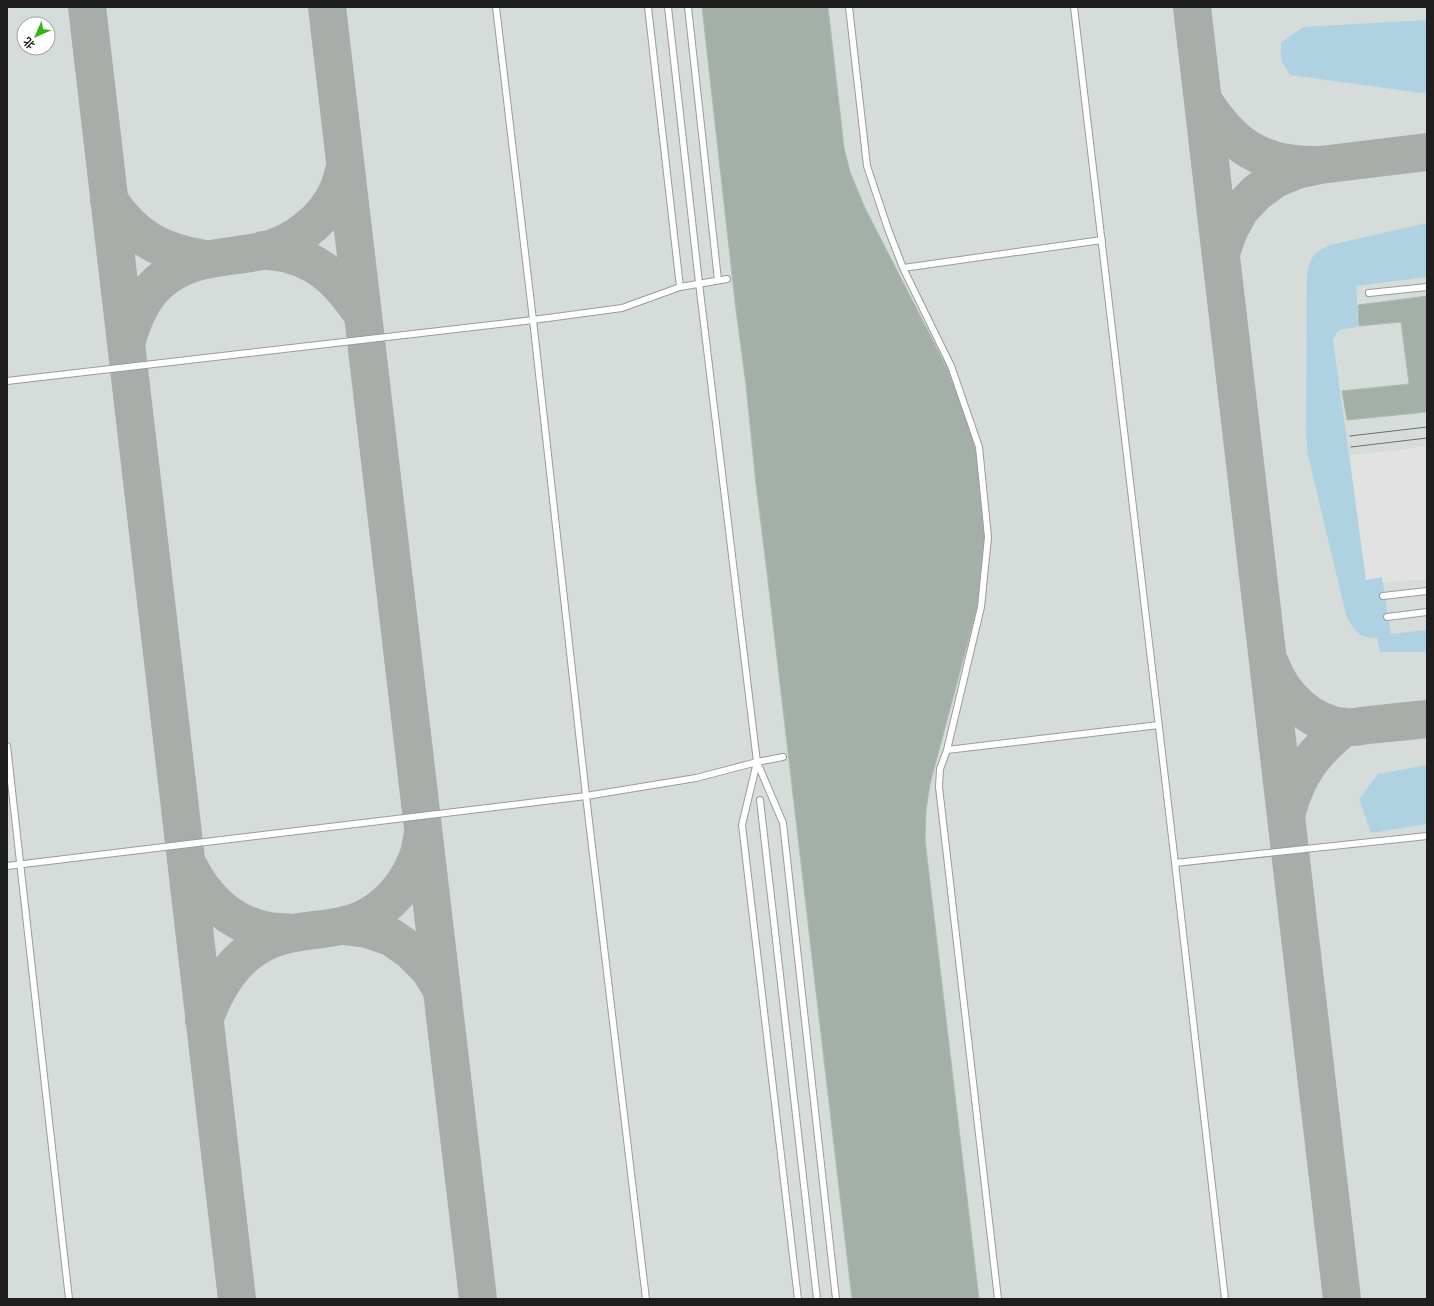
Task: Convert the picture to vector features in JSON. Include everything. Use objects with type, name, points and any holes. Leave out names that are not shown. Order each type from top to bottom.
[{"type":"lane","points":[[496,7],[533,320],[586,796],[646,1299]]},
{"type":"lane","points":[[648,7],[680,287]]},
{"type":"lane","points":[[668,7],[699,283],[757,762],[783,823],[836,1299]]},
{"type":"lane","points":[[688,7],[718,280]]},
{"type":"lane","points":[[849,7],[867,166],[903,268],[951,366],[979,447],[988,537],[981,607],[947,750],[940,769],[939,787],[998,1299]]},
{"type":"lane","points":[[1074,7],[1225,1299]]},
{"type":"lane","points":[[903,268],[1102,240]]},
{"type":"lane","points":[[7,382],[533,320],[622,308],[680,287],[727,279]]},
{"type":"lane","points":[[1369,293],[1427,287]]},
{"type":"lane","points":[[1384,596],[1427,591]]},
{"type":"lane","points":[[1387,616],[1427,612]]},
{"type":"lane","points":[[947,750],[1159,725]]},
{"type":"lane","points":[[7,746],[70,1299]]},
{"type":"lane","points":[[7,866],[586,796],[696,778],[757,762],[783,757]]},
{"type":"lane","points":[[757,762],[742,825],[798,1299]]},
{"type":"lane","points":[[760,800],[817,1299]]},
{"type":"lane","points":[[1175,863],[1427,836]]},
{"type":"shaded area","points":[[7,7],[1427,7],[1427,1299],[7,1299]]},
{"type":"shaded area","points":[[1427,20],[1427,92],[1422,93],[1290,75],[1281,60],[1281,43],[1303,27]]},
{"type":"shaded area","points":[[1427,223],[1427,277],[1356,286],[1358,327],[1339,330],[1333,340],[1366,579],[1382,577],[1391,634],[1427,630],[1427,652],[1380,652],[1377,638],[1365,637],[1361,635],[1354,629],[1346,615],[1308,455],[1306,435],[1307,274],[1314,255],[1330,245]]},
{"type":"shaded area","points":[[1427,446],[1427,579],[1383,583],[1382,577],[1366,580],[1350,456]]},
{"type":"shaded area","points":[[1427,765],[1427,824],[1371,833],[1359,799],[1378,774]]},
{"type":"building","points":[[702,7],[828,7],[844,148],[850,172],[865,208],[947,368],[973,438],[980,474],[985,533],[977,608],[930,784],[926,810],[925,840],[979,1299],[852,1299],[756,484]]},
{"type":"building","points":[[1427,296],[1427,412],[1347,420],[1342,391],[1409,384],[1401,322],[1359,326],[1358,305]]},
{"type":"taxiway","points":[[87,7],[237,1299]]},
{"type":"taxiway","points":[[327,7],[478,1299]]},
{"type":"taxiway","points":[[1192,7],[1342,1299]]},
{"type":"taxiway","points":[[1203,100],[1224,129],[1248,149],[1277,161],[1313,165]]},
{"type":"taxiway","points":[[1221,253],[1229,230],[1240,210],[1256,193],[1275,179],[1297,170],[1320,165],[1427,152]]},
{"type":"taxiway","points":[[126,343],[142,302],[159,282],[171,273],[195,262],[262,251],[274,248],[297,237],[317,221],[332,201],[339,187],[345,167]]},
{"type":"taxiway","points":[[109,200],[128,224],[150,241],[175,252],[205,259]]},
{"type":"taxiway","points":[[263,250],[285,253],[312,263],[332,277],[340,285],[363,315]]},
{"type":"taxiway","points":[[1271,665],[1282,687],[1299,706],[1310,714],[1333,725],[1354,727],[1427,719]]},
{"type":"taxiway","points":[[1287,812],[1296,786],[1308,764],[1324,745],[1345,727]]},
{"type":"taxiway","points":[[204,1020],[215,995],[229,972],[238,962],[259,945],[289,934],[332,928],[354,923],[378,911],[397,893],[412,871],[419,854],[422,838]]},
{"type":"taxiway","points":[[188,865],[202,888],[211,899],[231,916],[255,928],[291,933]]},
{"type":"taxiway","points":[[343,926],[367,929],[391,937],[411,951],[429,969],[442,990]]},
{"type":"tram line","points":[[1350,436],[1427,427]]},
{"type":"tram line","points":[[1351,447],[1427,438]]}]
